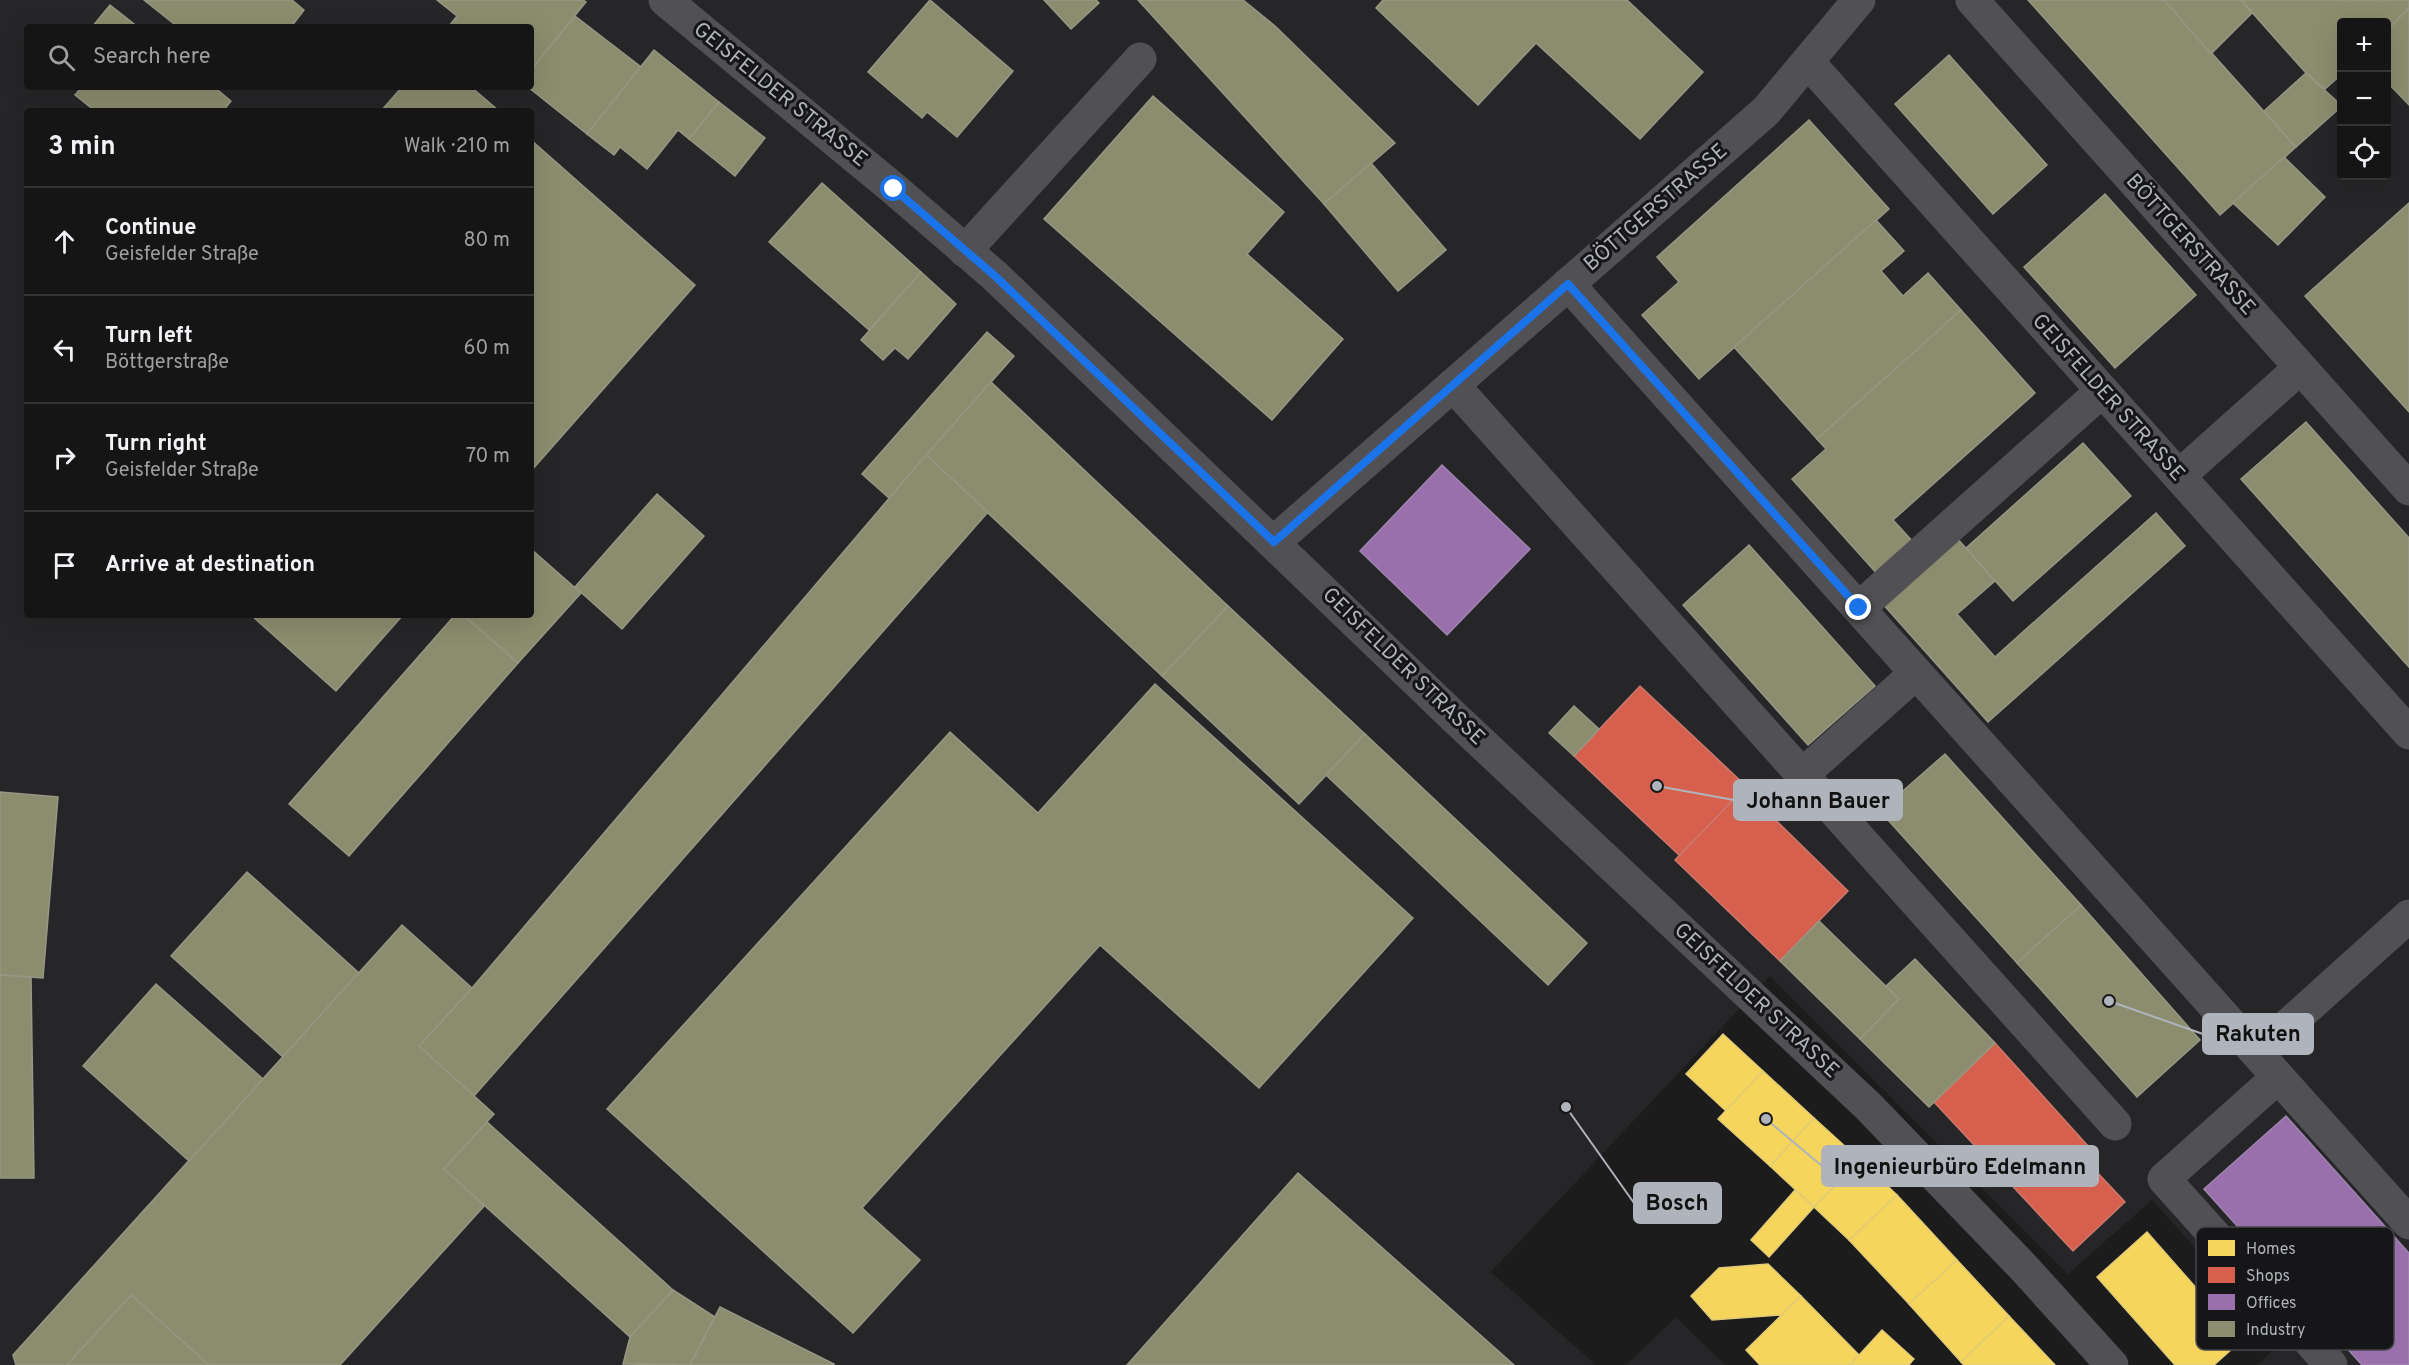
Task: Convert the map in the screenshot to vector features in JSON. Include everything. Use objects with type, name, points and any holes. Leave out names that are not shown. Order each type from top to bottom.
[{"type":"street","name":"GEISFELDER STRASSE","points":[[665,0],[894,189],[965,251],[1274,542],[1454,717],[1869,1107],[2024,1268],[2112,1365]]},
{"type":"street","name":"BÖTTGERSTRASSE","points":[[1274,542],[1766,111],[1859,0]]},
{"type":"street","name":"BÖTTGERSTRASSE","points":[[1972,0],[2409,489]]},
{"type":"street","points":[[965,251],[1140,59]]},
{"type":"street","name":"GEISFELDER STRASSE","points":[[1808,62],[2409,733]]},
{"type":"street","points":[[1568,284],[2409,1223]]},
{"type":"street","points":[[2179,476],[2300,368]]},
{"type":"street","points":[[1453,385],[2115,1124]]},
{"type":"street","points":[[1859,608],[2102,391]]},
{"type":"street","points":[[1802,775],[1916,673]]},
{"type":"street","points":[[2257,1053],[2409,916]]},
{"type":"street","points":[[2207,1227],[2164,1179],[2278,1077]]},
{"type":"street","points":[[2318,1350],[2331,1365]]},
{"type":"shaded area","points":[[0,0],[2409,0],[2409,1365],[2257,1365],[2273,1350],[2394,1350],[2394,1227],[2196,1227],[2196,1249],[2152,1200],[2068,1274],[1770,976],[1491,1272],[1596,1365],[0,1365]]},
{"type":"shaded area","points":[[1676,1317],[1725,1365],[1626,1365]]},
{"type":"building: Homes","points":[[1723,1034],[1763,1071],[1726,1111],[1686,1074]]},
{"type":"building: Homes","points":[[1763,1071],[1814,1118],[1770,1166],[1718,1119]]},
{"type":"building: Homes","points":[[1814,1118],[1860,1160],[1814,1207],[1770,1166]]},
{"type":"building: Homes","points":[[1860,1160],[1897,1195],[1849,1240],[1814,1207]]},
{"type":"building: Homes","points":[[1795,1190],[1814,1207],[1769,1257],[1751,1240]]},
{"type":"building: Homes","points":[[1897,1195],[1957,1260],[1909,1304],[1849,1240]]},
{"type":"building: Homes","points":[[2147,1232],[2196,1288],[2196,1350],[2231,1350],[2214,1365],[2175,1365],[2097,1277]]},
{"type":"building: Homes","points":[[1957,1260],[2009,1316],[1961,1362],[1909,1304]]},
{"type":"building: Homes","points":[[1768,1264],[1801,1296],[1781,1315],[1712,1320],[1691,1296],[1719,1268]]},
{"type":"building: Homes","points":[[1801,1296],[1859,1355],[1850,1365],[1760,1365],[1746,1350]]},
{"type":"building: Homes","points":[[2009,1316],[2055,1365],[1964,1365],[1961,1362]]},
{"type":"building: Homes","points":[[1882,1330],[1914,1359],[1909,1365],[1850,1365]]},
{"type":"building: Shops","points":[[1640,686],[1746,786],[1680,856],[1574,756]]},
{"type":"building: Shops","points":[[1744,789],[1848,891],[1780,961],[1675,860]]},
{"type":"building: Shops","points":[[1995,1043],[2088,1146],[2080,1154],[2125,1202],[2073,1251],[1934,1102]]},
{"type":"building: Offices","points":[[1442,465],[1530,549],[1447,635],[1360,551]]},
{"type":"building: Offices","points":[[2286,1116],[2386,1227],[2238,1227],[2204,1189]]},
{"type":"building: Offices","points":[[2394,1236],[2409,1253],[2409,1365],[2362,1365],[2349,1350],[2394,1350]]},
{"type":"building: Industry","points":[[144,0],[292,0],[304,10],[293,24],[174,24]]},
{"type":"building: Industry","points":[[437,0],[583,0],[586,2],[534,66],[534,24],[451,24],[457,16]]},
{"type":"building: Industry","points":[[930,0],[1013,71],[957,137],[927,112],[922,118],[868,72]]},
{"type":"building: Industry","points":[[1044,0],[1096,0],[1099,3],[1071,29]]},
{"type":"building: Industry","points":[[1138,0],[1243,0],[1275,26],[1395,143],[1324,204]]},
{"type":"building: Industry","points":[[1383,0],[1627,0],[1703,72],[1640,139],[1536,43],[1478,105],[1376,8]]},
{"type":"building: Industry","points":[[2028,0],[2164,0],[2296,147],[2220,215]]},
{"type":"building: Industry","points":[[2164,0],[2241,0],[2252,13],[2211,54]]},
{"type":"building: Industry","points":[[2241,0],[2409,0],[2409,8],[2391,26],[2391,18],[2337,18],[2337,78],[2325,89],[2306,73]]},
{"type":"building: Industry","points":[[110,5],[134,24],[94,24]]},
{"type":"building: Industry","points":[[2409,8],[2409,105],[2391,86],[2391,26]]},
{"type":"building: Industry","points":[[575,16],[641,67],[587,134],[532,90],[534,90],[534,66]]},
{"type":"building: Industry","points":[[654,50],[719,102],[689,139],[678,130],[647,169],[620,147],[614,155],[587,134]]},
{"type":"building: Industry","points":[[1949,55],[2047,165],[1993,214],[1895,104]]},
{"type":"building: Industry","points":[[2306,73],[2337,101],[2337,110],[2296,147],[2264,111]]},
{"type":"building: Industry","points":[[79,90],[218,90],[231,101],[225,108],[91,108],[75,95]]},
{"type":"building: Industry","points":[[399,90],[474,90],[496,108],[384,108]]},
{"type":"building: Industry","points":[[1153,96],[1284,212],[1247,254],[1343,339],[1272,420],[1044,219]]},
{"type":"building: Industry","points":[[719,102],[765,138],[735,176],[689,139]]},
{"type":"building: Industry","points":[[1809,120],[1889,209],[1699,379],[1642,315],[1679,282],[1657,257]]},
{"type":"building: Industry","points":[[534,143],[695,285],[534,468]]},
{"type":"building: Industry","points":[[2284,157],[2325,197],[2278,245],[2233,203]]},
{"type":"building: Industry","points":[[1371,163],[1446,250],[1398,291],[1324,204]]},
{"type":"building: Industry","points":[[822,183],[921,272],[869,330],[769,242]]},
{"type":"building: Industry","points":[[2105,194],[2196,295],[2115,368],[2024,267]]},
{"type":"building: Industry","points":[[2409,203],[2409,412],[2305,296]]},
{"type":"building: Industry","points":[[1876,220],[1904,251],[1881,271],[1903,296],[1928,273],[1961,310],[1817,439],[1734,347]]},
{"type":"building: Industry","points":[[921,272],[956,304],[908,359],[895,348],[883,360],[861,340]]},
{"type":"building: Industry","points":[[1961,310],[2035,393],[1893,520],[1915,544],[1879,576],[1792,479],[1826,449],[1817,439]]},
{"type":"building: Industry","points":[[987,332],[1014,356],[889,498],[862,474]]},
{"type":"building: Industry","points":[[991,382],[1228,606],[1162,676],[926,455]]},
{"type":"building: Industry","points":[[2306,422],[2409,538],[2409,667],[2241,479]]},
{"type":"building: Industry","points":[[2083,443],[2131,496],[2013,601],[1966,548]]},
{"type":"building: Industry","points":[[926,455],[988,512],[474,1096],[419,1046],[472,988]]},
{"type":"building: Industry","points":[[657,494],[704,536],[622,629],[575,587]]},
{"type":"building: Industry","points":[[2156,513],[2185,546],[1988,722],[1882,603],[1956,537],[1995,581],[1957,614],[1995,657]]},
{"type":"building: Industry","points":[[1749,545],[1875,686],[1808,745],[1683,605]]},
{"type":"building: Industry","points":[[534,552],[581,593],[518,663],[466,618],[534,618]]},
{"type":"building: Industry","points":[[1228,606],[1365,734],[1299,804],[1162,676]]},
{"type":"building: Industry","points":[[254,618],[400,618],[336,691]]},
{"type":"building: Industry","points":[[452,618],[466,618],[518,663],[349,856],[289,804]]},
{"type":"building: Industry","points":[[1155,684],[1413,918],[1259,1088],[1100,945],[862,1208],[920,1260],[853,1333],[607,1109],[950,732],[1038,813]]},
{"type":"building: Industry","points":[[1574,706],[1599,729],[1574,756],[1549,733]]},
{"type":"building: Industry","points":[[1365,734],[1587,943],[1548,985],[1326,775]]},
{"type":"building: Industry","points":[[1945,754],[2081,905],[2017,963],[1880,811]]},
{"type":"building: Industry","points":[[0,792],[58,797],[43,978],[0,975]]},
{"type":"building: Industry","points":[[247,872],[359,973],[283,1057],[171,956]]},
{"type":"building: Industry","points":[[2081,905],[2200,1040],[2137,1097],[2017,963]]},
{"type":"building: Industry","points":[[1819,921],[1899,999],[1860,1039],[1780,961]]},
{"type":"building: Industry","points":[[402,925],[472,988],[419,1046],[494,1114],[444,1169],[485,1205],[340,1365],[209,1365],[131,1295],[67,1365],[16,1365],[13,1355]]},
{"type":"building: Industry","points":[[1915,959],[1995,1043],[1929,1107],[1860,1039],[1899,999],[1886,986]]},
{"type":"building: Industry","points":[[0,975],[31,977],[34,1178],[0,1178]]},
{"type":"building: Industry","points":[[156,984],[263,1079],[189,1161],[83,1066]]},
{"type":"building: Industry","points":[[487,1122],[673,1290],[630,1337],[444,1169]]},
{"type":"building: Industry","points":[[1298,1173],[1514,1365],[1127,1365]]},
{"type":"building: Industry","points":[[673,1290],[715,1317],[690,1365],[623,1364],[630,1337]]},
{"type":"building: Industry","points":[[131,1295],[209,1365],[67,1365]]},
{"type":"building: Industry","points":[[720,1307],[834,1364],[834,1365],[690,1365]]},
{"type":"place","name":"Johann Bauer","points":[[1657,786]]},
{"type":"place","name":"Rakuten","points":[[2109,1001]]},
{"type":"place","name":"Bosch","points":[[1566,1107]]},
{"type":"place","name":"Ingenieurbüro Edelmann","points":[[1766,1119]]},
{"type":"route","points":[[894,189],[995,276],[1274,542],[1568,284],[1859,608]]}]
